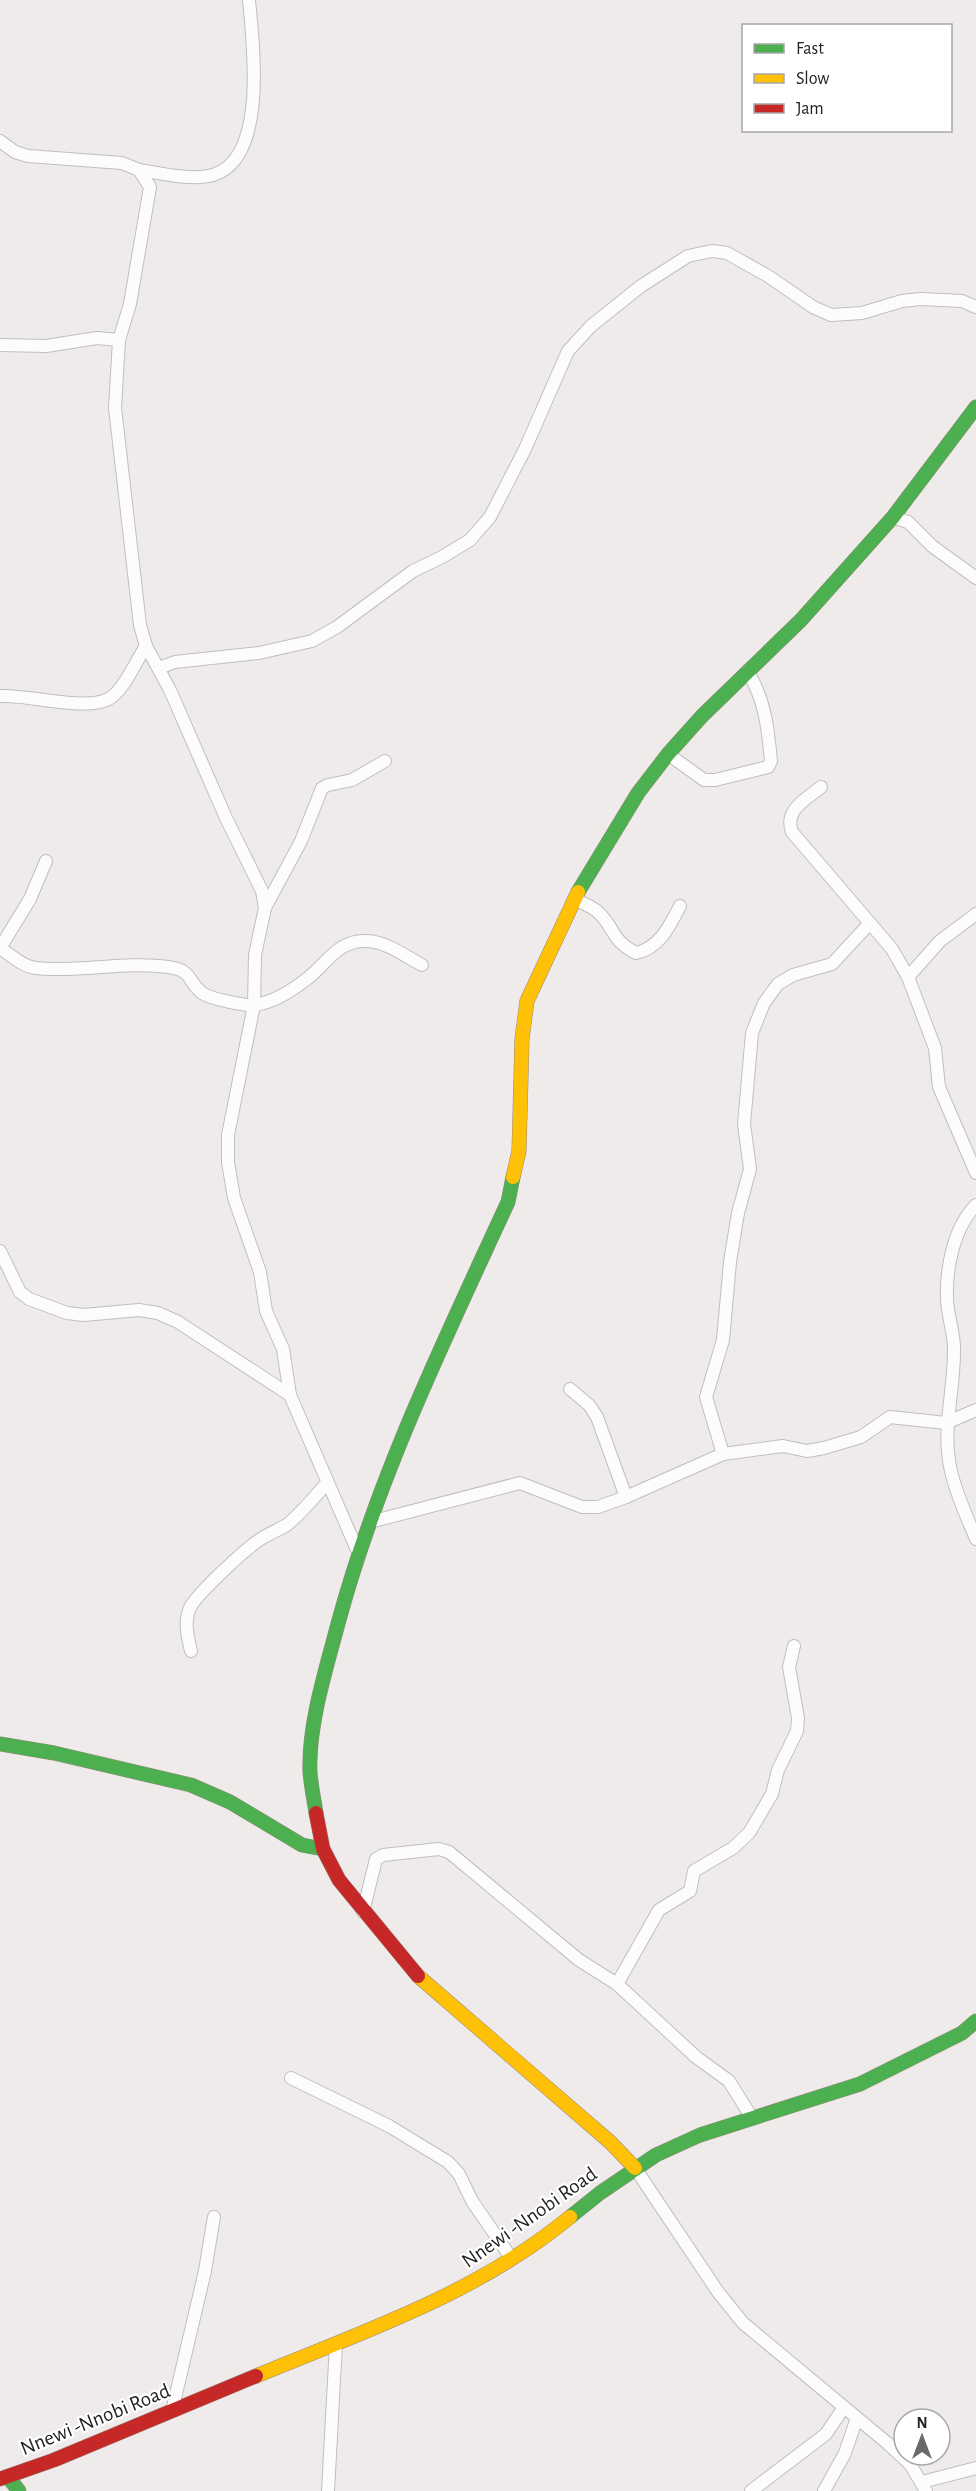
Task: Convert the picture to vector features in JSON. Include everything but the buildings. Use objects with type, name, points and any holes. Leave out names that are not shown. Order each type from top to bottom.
[{"type":"main road","points":[[635,2168],[610,2142],[417,1974],[363,1912],[339,1880],[323,1849],[312,1799],[310,1772],[312,1738],[328,1662],[358,1552],[406,1425],[508,1202],[519,1151],[522,1039],[528,1001],[574,899],[638,793],[668,754],[747,671],[801,620],[892,517],[976,407]]},
{"type":"main road","points":[[0,1744],[54,1753],[191,1785],[230,1802],[302,1845],[323,1849]]},
{"type":"main road","name":"Nnewi -Nnobi Road","points":[[4,2478],[451,2295],[512,2259],[635,2168],[700,2135],[860,2084],[952,2038],[976,2021]]},
{"type":"main road","points":[[4,2478],[19,2491]]},
{"type":"street","points":[[0,141],[15,152],[28,156],[122,163],[139,170],[202,177],[227,169],[242,150],[251,121],[252,1]]},
{"type":"street","points":[[139,170],[150,187],[130,303],[119,340],[115,408],[140,625],[146,646],[159,668],[226,818],[262,891],[265,908]]},
{"type":"street","points":[[159,668],[175,662],[259,653],[312,641],[337,627],[413,571],[470,540],[490,517],[525,449],[568,351],[599,319],[641,286],[688,256],[706,252],[727,253],[768,276],[813,307],[831,315],[862,313],[902,301],[921,299],[962,302],[976,307]]},
{"type":"street","points":[[0,345],[68,344],[97,338],[119,340]]},
{"type":"street","points":[[892,517],[908,522],[932,546],[976,578]]},
{"type":"street","points":[[0,696],[20,695],[84,705],[104,701],[113,696],[146,646]]},
{"type":"street","points":[[668,754],[704,780],[716,780],[768,768],[771,761],[764,710],[759,689],[747,671]]},
{"type":"street","points":[[358,1552],[290,1395],[283,1349],[267,1311],[260,1272],[234,1198],[228,1162],[228,1135],[254,1005],[255,955],[265,908],[301,841],[322,788],[352,780],[386,761]]},
{"type":"street","points":[[820,787],[791,812],[789,822],[792,832],[892,949],[908,977],[935,1048],[939,1087],[976,1173]]},
{"type":"street","points":[[46,861],[30,900],[0,948],[34,968],[128,965],[180,969],[189,974],[202,993],[210,998],[254,1005],[281,996],[309,977],[326,958],[346,944],[367,941],[389,947],[422,965]]},
{"type":"street","points":[[574,899],[597,910],[610,926],[615,939],[636,953],[648,950],[659,940],[669,928],[680,906]]},
{"type":"street","points":[[908,977],[940,941],[976,914]]},
{"type":"street","points":[[723,1454],[706,1397],[723,1340],[730,1262],[738,1213],[750,1169],[744,1124],[752,1033],[764,1003],[778,984],[793,975],[832,964],[870,923]]},
{"type":"street","points":[[976,1205],[965,1216],[950,1261],[947,1299],[954,1347],[951,1396],[946,1423],[951,1470],[976,1539]]},
{"type":"street","points":[[0,1251],[20,1292],[29,1299],[67,1313],[84,1315],[139,1310],[158,1313],[178,1322],[290,1395]]},
{"type":"street","points":[[570,1389],[589,1405],[597,1417],[626,1497]]},
{"type":"street","points":[[370,1522],[520,1484],[582,1507],[598,1507],[723,1454],[783,1446],[807,1451],[861,1437],[890,1418],[946,1423],[976,1410]]},
{"type":"street","points":[[191,1651],[186,1626],[189,1609],[197,1597],[246,1550],[294,1518],[327,1484]]},
{"type":"street","points":[[618,1984],[659,1910],[690,1891],[694,1871],[699,1866],[733,1848],[749,1833],[772,1794],[778,1770],[797,1731],[798,1718],[789,1667],[794,1646]]},
{"type":"street","points":[[363,1912],[376,1859],[383,1855],[439,1849],[449,1852],[579,1960],[618,1984],[696,2057],[729,2081],[752,2118]]},
{"type":"street","points":[[291,2078],[380,2121],[448,2162],[459,2174],[472,2201],[512,2259]]},
{"type":"street","points":[[635,2168],[718,2292],[743,2323],[910,2464],[924,2487],[976,2468]]},
{"type":"street","points":[[172,2411],[205,2271],[214,2217]]},
{"type":"street","points":[[328,2491],[336,2344]]},
{"type":"street","points":[[751,2491],[826,2434],[844,2407]]},
{"type":"street","points":[[824,2491],[845,2453],[857,2418]]},
{"type":"traffic: fast","points":[[578,892],[638,793],[668,754],[702,716],[801,620],[893,517],[976,407]]},
{"type":"traffic: fast","points":[[316,1813],[310,1772],[312,1734],[324,1676],[355,1566],[393,1460],[508,1202],[513,1177]]},
{"type":"traffic: fast","points":[[0,1744],[54,1753],[191,1785],[230,1802],[302,1845],[323,1849]]},
{"type":"traffic: fast","points":[[570,2217],[600,2193],[656,2155],[700,2135],[860,2084],[962,2033],[976,2021]]},
{"type":"traffic: fast","points":[[8,2477],[19,2491]]},
{"type":"traffic: slow","points":[[513,1177],[519,1151],[522,1039],[527,1001],[578,892]]},
{"type":"traffic: slow","points":[[418,1976],[610,2142],[635,2168]]},
{"type":"traffic: slow","points":[[256,2376],[379,2326],[459,2289],[535,2244],[570,2217]]},
{"type":"traffic: jam","points":[[316,1813],[323,1849],[339,1880],[418,1976]]},
{"type":"traffic: jam","points":[[0,2479],[54,2460],[256,2376]]}]
